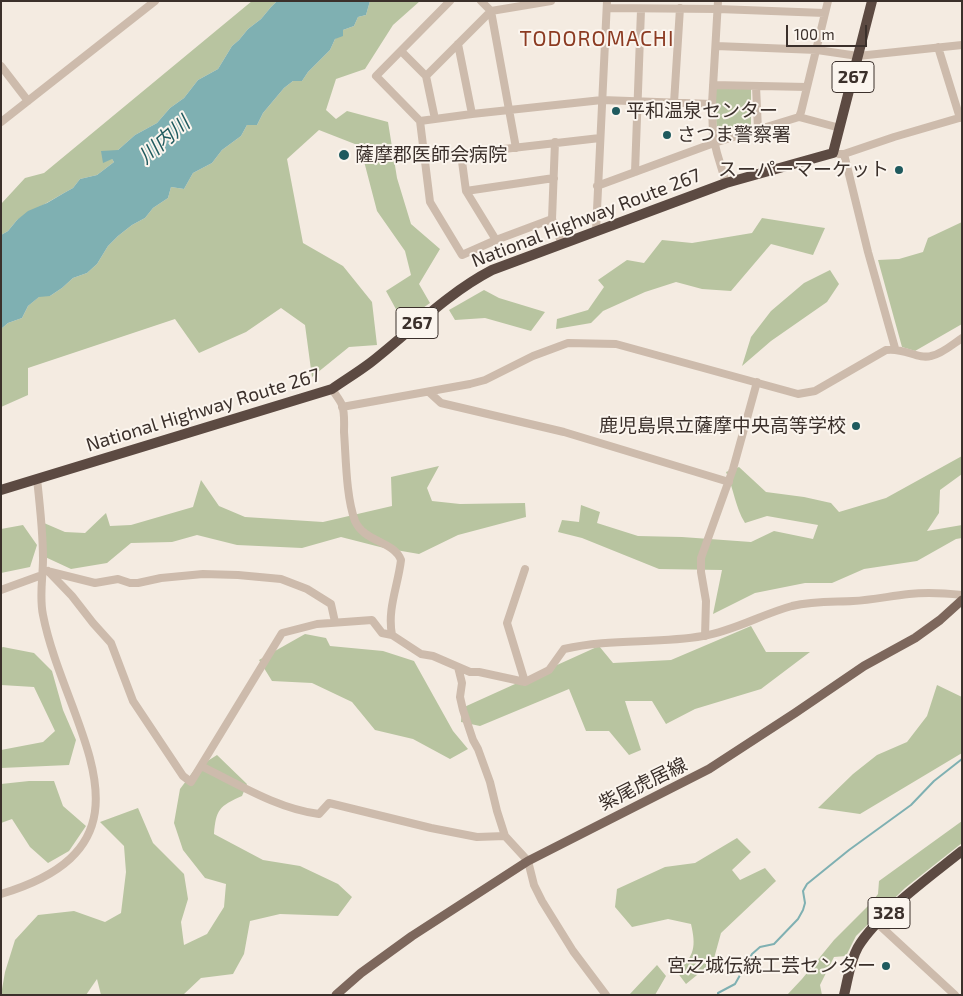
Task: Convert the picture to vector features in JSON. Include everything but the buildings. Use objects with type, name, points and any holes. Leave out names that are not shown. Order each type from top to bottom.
[{"type":"highway","name":"267","points":[[833,154],[872,1]]},
{"type":"highway","name":"National Highway Route 267","points":[[1,490],[332,389],[370,364],[433,309],[466,285],[492,270],[726,183],[833,154]]},
{"type":"highway","name":"328","points":[[844,995],[850,969],[858,948],[877,923],[962,851]]},
{"type":"main road","name":"紫尾虎居線","points":[[336,995],[361,973],[412,936],[528,861],[709,769],[864,666],[915,638],[940,620],[962,600]]},
{"type":"street","points":[[1,122],[155,1]]},
{"type":"street","points":[[450,1],[376,76],[420,121],[430,202],[462,255],[552,219]]},
{"type":"street","points":[[481,1],[491,11],[516,148]]},
{"type":"street","points":[[426,76],[491,11],[551,1]]},
{"type":"street","points":[[799,116],[828,1]]},
{"type":"street","points":[[596,231],[607,5],[641,10],[718,5],[825,13]]},
{"type":"street","points":[[718,5],[712,104],[714,143],[726,183]]},
{"type":"street","points":[[674,103],[680,8]]},
{"type":"street","points":[[635,172],[641,10]]},
{"type":"street","points":[[458,44],[472,114]]},
{"type":"street","points":[[716,46],[817,50],[858,56],[962,45]]},
{"type":"street","points":[[833,154],[844,154],[961,117],[938,47]]},
{"type":"street","points":[[401,51],[426,76],[435,118]]},
{"type":"street","points":[[1,66],[28,101]]},
{"type":"street","points":[[713,85],[807,87]]},
{"type":"street","points":[[756,86],[758,130]]},
{"type":"street","points":[[420,121],[602,100],[712,104]]},
{"type":"street","points":[[598,186],[714,143],[799,116],[840,128]]},
{"type":"street","points":[[425,158],[600,138]]},
{"type":"street","points":[[555,142],[552,219],[562,244]]},
{"type":"street","points":[[461,154],[466,191],[496,240]]},
{"type":"street","points":[[844,154],[868,252],[895,348]]},
{"type":"street","points":[[466,191],[554,178]]},
{"type":"street","points":[[342,406],[462,386],[485,380],[532,356],[568,343],[616,344],[798,394],[814,391],[886,350],[895,348],[930,357],[962,338]]},
{"type":"street","points":[[704,636],[706,601],[700,558],[729,482],[757,382]]},
{"type":"street","points":[[332,389],[342,406],[348,481],[354,519],[362,532],[384,543],[401,560],[392,605],[390,623],[392,635]]},
{"type":"street","points":[[429,392],[441,402],[564,432],[729,482]]},
{"type":"street","points":[[1,894],[38,881],[62,866],[78,852],[89,836],[95,813],[95,788],[84,739],[50,647],[43,614],[41,589],[44,572],[43,532],[37,479]]},
{"type":"street","points":[[525,569],[507,623],[525,682]]},
{"type":"street","points":[[44,572],[72,596],[110,643],[133,701],[183,776],[191,782],[282,633],[317,624],[372,620],[382,633],[392,635],[416,651],[449,662],[470,672],[479,672],[525,682],[548,670],[564,648],[584,644],[704,636],[720,633],[769,613],[794,606],[827,601],[865,600],[934,592],[962,595]]},
{"type":"street","points":[[1,590],[44,572],[95,583],[118,579],[130,583],[138,583],[161,578],[203,574],[280,579],[307,589],[332,604],[335,622]]},
{"type":"street","points":[[458,667],[462,683],[460,697],[462,710],[490,782],[505,836],[528,861],[534,885],[542,901],[574,951],[606,995]]},
{"type":"street","points":[[201,766],[303,812],[319,814],[329,803],[431,828],[477,837],[505,836]]},
{"type":"street","points":[[877,923],[955,995]]},
{"type":"green space","points":[[252,1],[277,1],[232,46],[218,69],[198,80],[184,98],[170,108],[157,123],[135,135],[118,150],[112,159],[114,162],[97,175],[80,179],[73,188],[17,220],[8,231],[1,235],[1,204],[25,178],[44,173]]},
{"type":"green space","points":[[370,1],[420,1],[393,25],[365,69],[336,79],[326,110],[336,119],[347,111],[388,122],[397,178],[411,224],[440,249],[419,284],[430,303],[403,322],[386,291],[411,275],[405,251],[377,211],[360,146],[319,130],[287,159],[303,243],[343,266],[372,302],[377,345],[349,347],[312,377],[305,325],[281,308],[246,332],[199,353],[175,319],[28,368],[28,395],[1,407],[1,329],[8,323],[22,318],[28,306],[40,296],[50,296],[73,278],[87,273],[97,264],[108,246],[118,236],[145,218],[153,208],[168,198],[171,187],[184,189],[193,173],[212,163],[222,150],[241,136],[247,125],[257,125],[263,113],[284,88],[293,81],[302,81],[308,72],[330,50],[335,39],[343,30],[354,26],[358,17],[366,15]]},
{"type":"green space","points":[[716,87],[751,89],[751,125],[717,133]]},
{"type":"green space","points":[[762,218],[825,228],[813,255],[771,244],[731,291],[702,289],[676,282],[645,292],[603,311],[591,323],[556,329],[557,319],[588,310],[604,287],[598,280],[627,260],[644,263],[662,240],[692,243],[752,233]]},
{"type":"green space","points":[[962,222],[962,324],[915,351],[902,347],[878,260],[899,259],[923,252],[928,238]]},
{"type":"green space","points":[[830,270],[839,284],[827,302],[771,341],[742,366],[751,337],[771,311],[804,283]]},
{"type":"green space","points":[[484,290],[499,298],[545,312],[531,331],[485,318],[455,320],[449,310]]},
{"type":"green space","points":[[962,456],[962,474],[940,490],[939,513],[927,531],[962,525],[962,538],[956,539],[917,561],[864,569],[832,583],[805,583],[755,593],[713,614],[722,570],[659,569],[582,538],[558,532],[562,520],[579,522],[581,505],[600,512],[597,523],[638,536],[751,542],[774,531],[813,539],[818,525],[767,516],[745,523],[726,472],[739,467],[766,492],[831,503],[839,512],[886,498]]},
{"type":"green space","points":[[439,466],[427,488],[432,501],[460,504],[525,503],[526,517],[458,535],[419,554],[384,548],[341,537],[302,548],[237,545],[197,535],[172,542],[131,543],[107,563],[71,569],[43,556],[44,523],[65,532],[85,533],[106,513],[110,526],[131,525],[193,507],[201,480],[219,506],[245,517],[323,522],[392,506],[391,477]]},
{"type":"green space","points":[[23,525],[37,545],[30,567],[1,573],[1,529]]},
{"type":"green space","points":[[751,626],[766,652],[810,652],[761,689],[695,709],[666,724],[652,701],[625,701],[641,750],[629,755],[609,731],[586,731],[569,689],[480,726],[461,722],[462,708],[599,646],[613,663],[671,660]]},
{"type":"green space","points":[[305,634],[326,638],[330,646],[383,651],[414,661],[453,731],[468,749],[450,759],[413,739],[375,730],[352,702],[312,683],[272,681],[259,660]]},
{"type":"green space","points":[[1,648],[34,653],[52,671],[63,710],[76,740],[69,765],[1,768],[1,750],[43,742],[55,731],[34,687],[1,685]]},
{"type":"green space","points":[[937,685],[962,697],[962,753],[860,814],[818,808],[853,774],[877,755],[907,742],[927,716]]},
{"type":"green space","points":[[217,755],[247,784],[242,796],[228,803],[220,810],[216,819],[214,834],[263,860],[300,866],[338,884],[352,897],[338,916],[280,914],[250,921],[244,954],[233,974],[201,978],[183,995],[101,995],[97,979],[86,995],[1,995],[5,972],[15,940],[38,915],[74,911],[105,922],[121,913],[126,872],[124,846],[100,822],[138,808],[153,843],[184,874],[188,899],[181,922],[184,945],[207,934],[224,907],[226,884],[205,878],[183,850],[174,823],[180,789],[195,769]]},
{"type":"green space","points":[[54,781],[63,806],[86,826],[69,851],[48,863],[30,847],[12,819],[1,823],[1,784]]},
{"type":"green space","points":[[962,821],[962,843],[905,888],[856,936],[846,956],[834,957],[820,985],[822,995],[787,995],[834,940],[872,902],[878,894],[879,881]]},
{"type":"green space","points":[[737,838],[751,852],[732,870],[740,880],[765,868],[776,881],[721,933],[713,962],[686,984],[677,972],[691,956],[693,950],[691,924],[668,919],[632,927],[615,907],[617,889],[665,867],[695,863]]},
{"type":"green space","points":[[657,965],[666,976],[655,995],[629,995]]},
{"type":"water","name":"川内川","points":[[277,1],[370,1],[366,15],[358,17],[354,26],[343,30],[343,36],[335,39],[330,50],[308,72],[302,81],[293,81],[284,88],[263,113],[257,125],[247,125],[241,136],[222,150],[212,163],[193,173],[184,189],[171,187],[168,198],[153,208],[145,218],[118,236],[108,246],[97,264],[87,273],[73,278],[50,296],[39,297],[28,306],[22,318],[8,323],[1,329],[1,235],[8,231],[28,211],[47,203],[73,188],[80,179],[97,175],[114,162],[112,159],[103,163],[101,151],[118,150],[135,135],[157,123],[170,108],[184,98],[198,80],[218,69],[232,46]]},
{"type":"waterway","points":[[718,995],[718,993],[735,984],[752,954],[760,947],[774,944],[798,919],[805,903],[803,891],[807,884],[849,850],[911,805],[934,781],[962,759]]},
{"type":"place","name":"平和温泉センター","points":[[616,111]]},
{"type":"place","name":"さつま警察署","points":[[667,135]]},
{"type":"place","name":"薩摩郡医師会病院","points":[[344,155]]},
{"type":"place","name":"スーパーマーケット","points":[[899,170]]},
{"type":"place","name":"鹿児島県立薩摩中央高等学校","points":[[856,426]]},
{"type":"place","name":"宮之城伝統工芸センター","points":[[886,966]]},
{"type":"district","name":"TODOROMACHI","points":[[597,39]]}]
